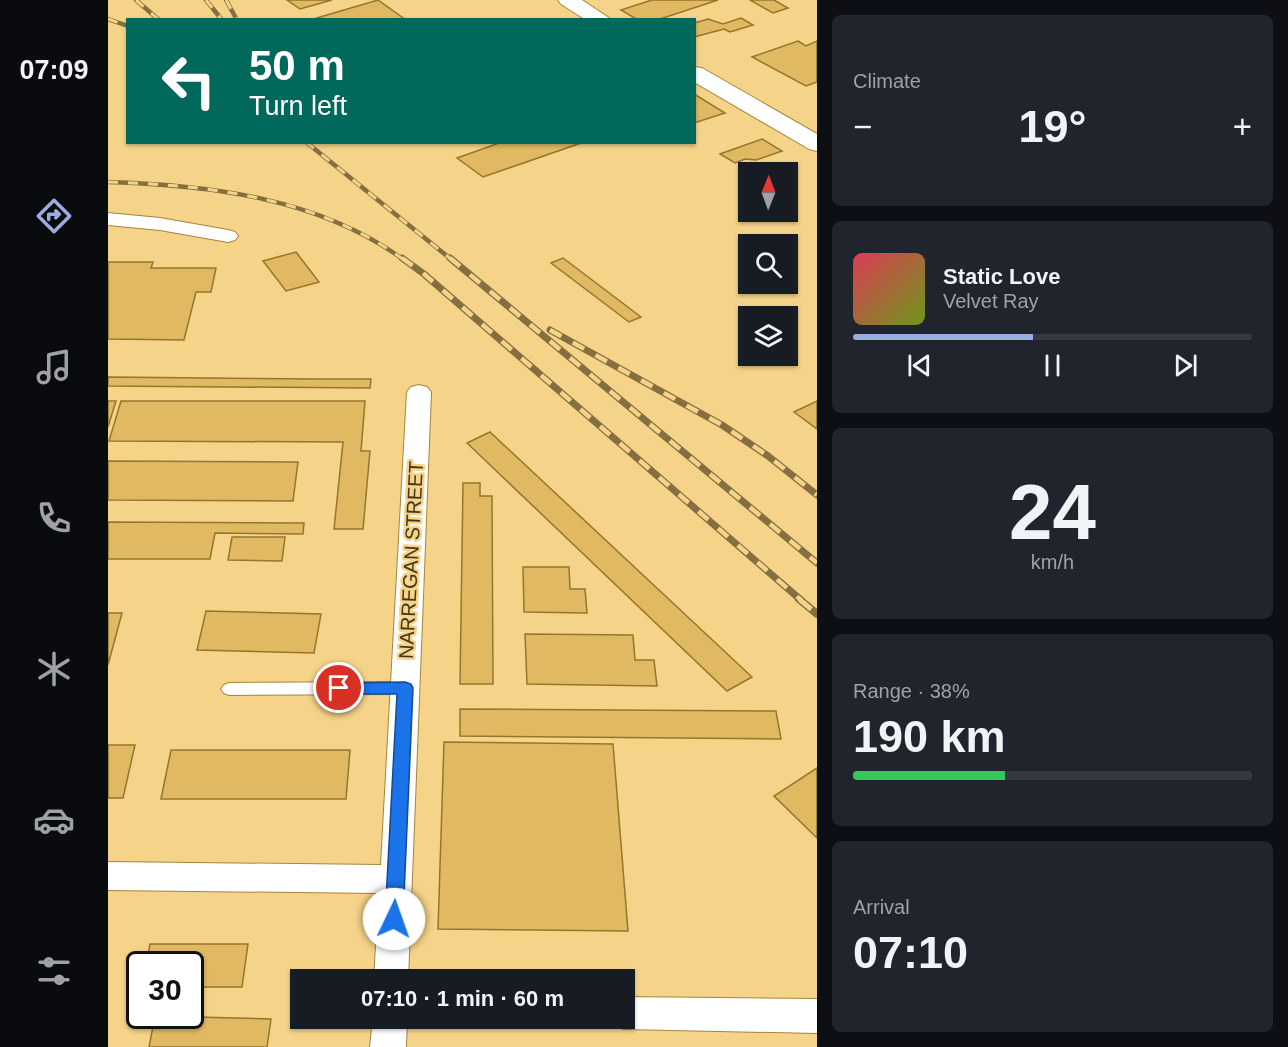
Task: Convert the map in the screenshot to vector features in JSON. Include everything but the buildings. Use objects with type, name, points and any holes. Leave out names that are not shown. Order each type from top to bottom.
[{"type":"street","points":[[568,0],[599,18]]},
{"type":"street","points":[[696,74],[817,144]]},
{"type":"street","points":[[108,219],[160,224],[228,236]]},
{"type":"street","name":"NARREGAN STREET","points":[[392,969],[419,392]]},
{"type":"street","points":[[108,876],[396,879]]},
{"type":"street","points":[[635,1013],[817,1016]]},
{"type":"street","points":[[388,1047],[389,1029]]},
{"type":"lane","points":[[229,689],[405,688]]},
{"type":"railway","points":[[136,0],[157,18]]},
{"type":"railway","points":[[206,0],[220,18]]},
{"type":"railway","points":[[226,0],[236,18]]},
{"type":"railway","points":[[108,19],[126,25]]},
{"type":"railway","points":[[308,144],[452,260]]},
{"type":"railway","points":[[108,182],[224,192],[300,209],[336,222],[371,239],[404,260]]},
{"type":"railway","points":[[402,258],[424,274],[801,600]]},
{"type":"railway","points":[[450,258],[817,563]]},
{"type":"railway","points":[[550,330],[722,425],[768,456],[817,495]]},
{"type":"railway","points":[[799,599],[817,614]]},
{"type":"route","points":[[339,688],[405,688],[394,919]]}]
